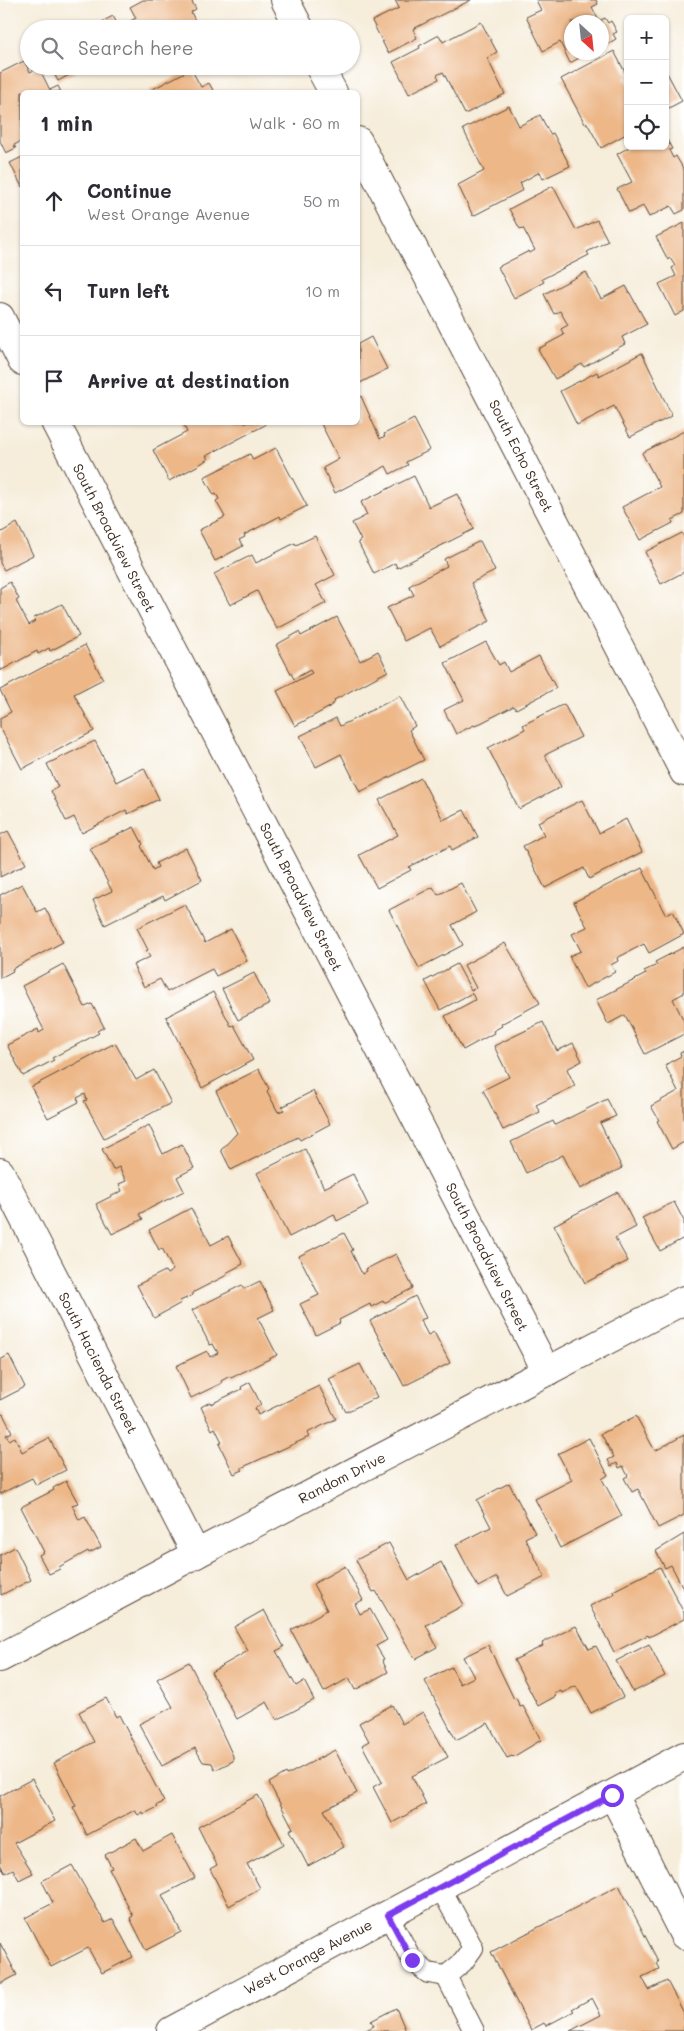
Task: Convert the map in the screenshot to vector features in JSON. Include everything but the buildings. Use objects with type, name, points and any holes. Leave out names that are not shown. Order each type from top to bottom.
[{"type":"street","points":[[285,0],[295,20]]},
{"type":"street","points":[[324,75],[332,90]]},
{"type":"street","name":"South Echo Street","points":[[360,145],[684,772]]},
{"type":"street","points":[[0,317],[20,357]]},
{"type":"street","name":"South Broadview Street","points":[[56,425],[547,1372]]},
{"type":"street","name":"South Hacienda Street","points":[[0,1172],[196,1554]]},
{"type":"street","name":"Random Drive","points":[[0,1658],[684,1300]]},
{"type":"street","name":"West Orange Avenue","points":[[171,2031],[684,1756]]},
{"type":"street","points":[[612,1795],[684,1935]]},
{"type":"lane","points":[[388,1915],[412,1960],[428,1973],[446,1976],[463,1962],[473,1948],[440,1887]]},
{"type":"lane","points":[[446,1976],[474,2031]]},
{"type":"route","points":[[412,1960],[388,1915],[612,1795]]}]
